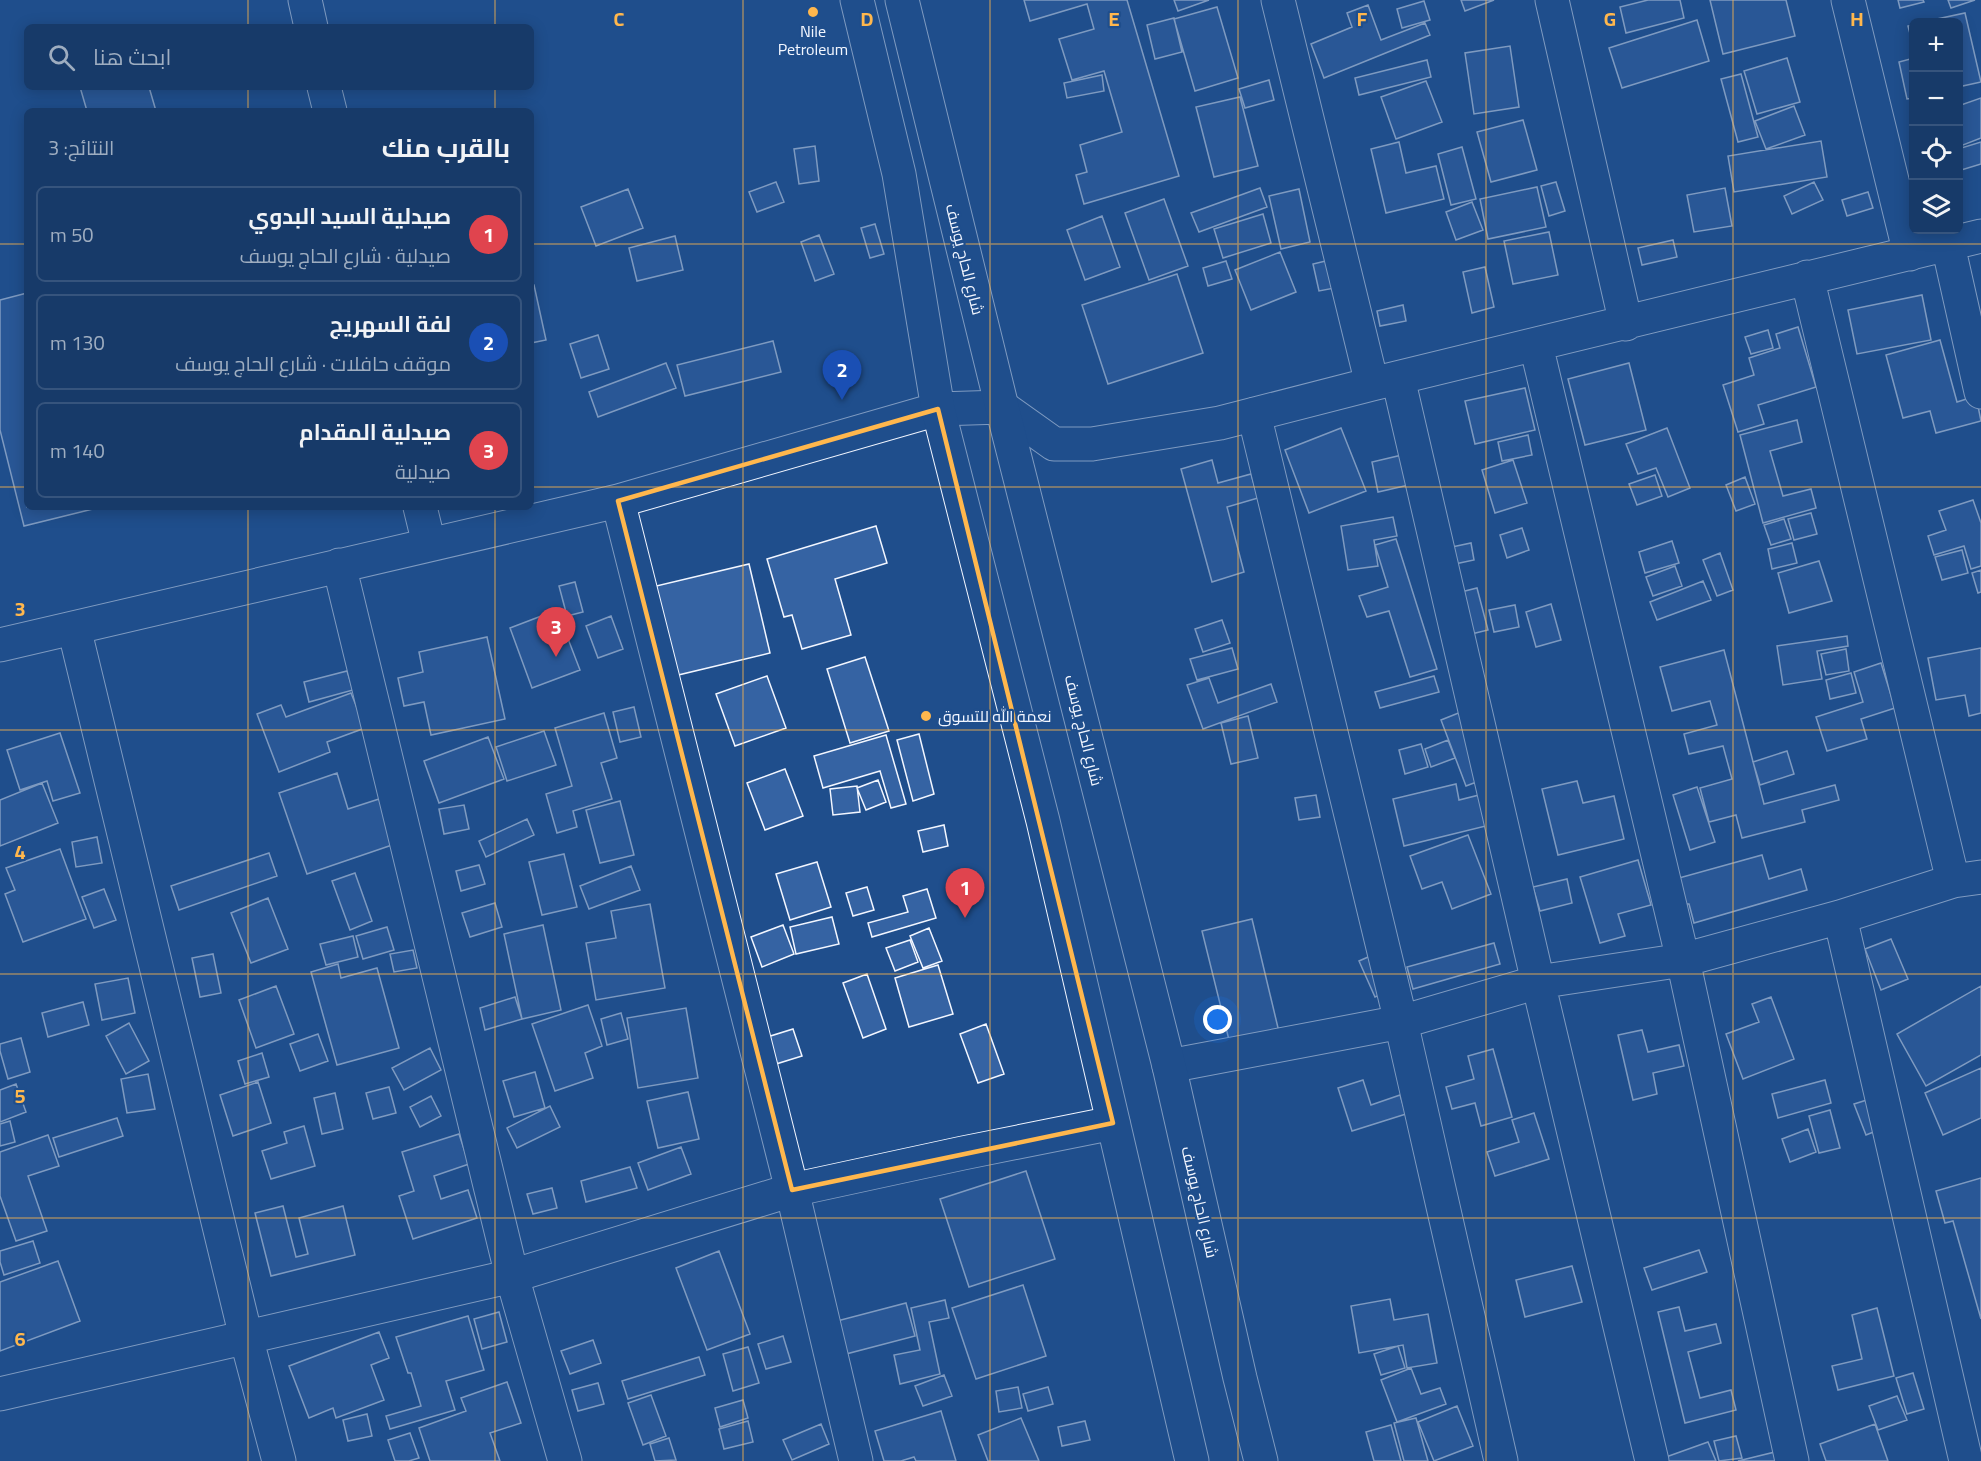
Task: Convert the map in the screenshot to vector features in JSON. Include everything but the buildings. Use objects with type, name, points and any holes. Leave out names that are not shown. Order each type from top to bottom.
[{"type":"street","points":[[305,0],[310,24]]},
{"type":"street","points":[[857,0],[899,174],[938,409],[1043,820],[1192,1461]]},
{"type":"street","name":"شارع الحاج يوسف","points":[[902,0],[1002,407],[1169,1066],[1237,1366],[1261,1461]]},
{"type":"street","points":[[1278,0],[1385,381],[1538,982],[1652,1461]]},
{"type":"street","points":[[1552,0],[1626,324]]},
{"type":"street","points":[[1848,0],[1910,254]]},
{"type":"street","points":[[325,90],[329,108]]},
{"type":"street","points":[[0,645],[618,501],[938,409],[1002,407],[1054,444],[1092,444],[1220,423],[1981,236]]},
{"type":"street","points":[[1948,244],[1981,392]]},
{"type":"street","points":[[1169,1066],[1401,1022],[1538,982],[1683,960],[1967,879],[1807,278]]},
{"type":"street","points":[[1536,345],[1683,960],[1792,1461]]},
{"type":"street","points":[[1254,414],[1401,1022],[1501,1461]]},
{"type":"street","points":[[618,501],[792,1190],[856,1461]]},
{"type":"street","points":[[421,510],[429,544]]},
{"type":"street","points":[[339,565],[512,1276],[565,1461]]},
{"type":"street","points":[[74,628],[246,1337],[279,1461]]},
{"type":"street","points":[[1840,917],[1966,1461]]},
{"type":"street","points":[[0,1394],[512,1276],[792,1190],[1113,1123]]},
{"type":"highlighted area","points":[[938,409],[1113,1123],[792,1190],[618,501]]},
{"type":"place","name":"Nile Petroleum","points":[[813,12]]},
{"type":"place","name":"لفة السهريج","points":[[842,400]]},
{"type":"place","name":"صيدلية المقدام","points":[[556,657]]},
{"type":"place","name":"نعمة الله للتسوق","points":[[926,716]]},
{"type":"place","name":"صيدلية السيد البدوي","points":[[965,918]]}]
